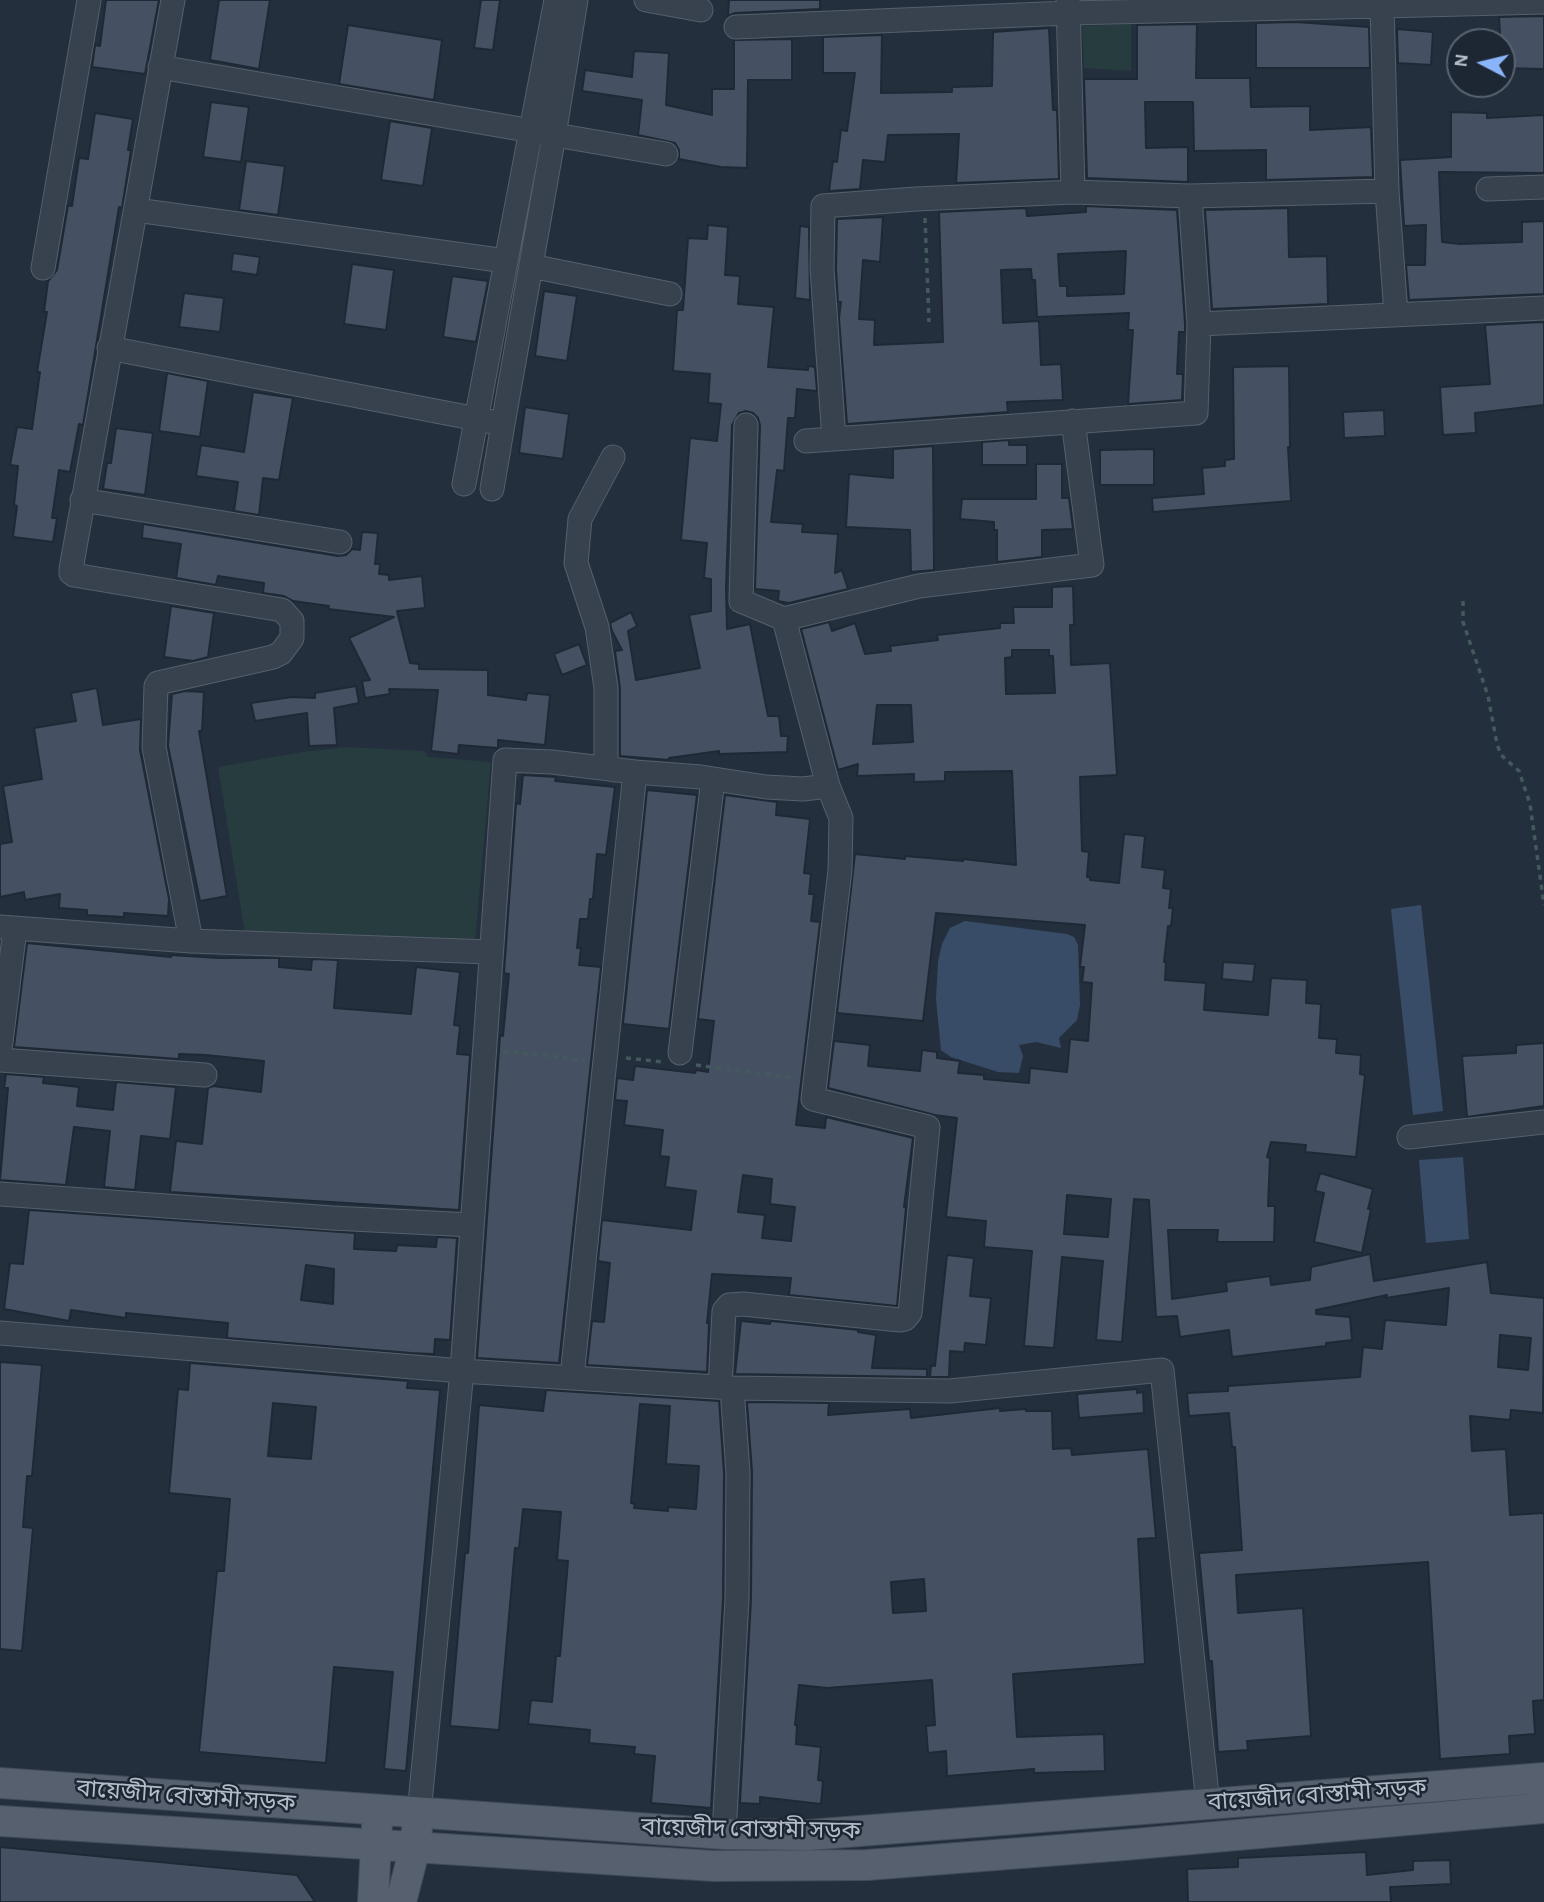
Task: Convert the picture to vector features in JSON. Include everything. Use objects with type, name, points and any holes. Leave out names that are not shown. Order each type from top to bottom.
[{"type":"main road","name":"বায়েজীদ বোস্তামী সড়ক","points":[[0,1783],[724,1834],[808,1835],[1544,1778]]},
{"type":"main road","name":"বায়েজীদ বোস্তামী সড়ক","points":[[0,1821],[713,1866],[867,1865],[1544,1808]]},
{"type":"main road","points":[[373,1902],[378,1811]]},
{"type":"main road","points":[[401,1902],[415,1847],[419,1813]]},
{"type":"street","points":[[43,268],[89,0]]},
{"type":"street","points":[[173,0],[71,573],[282,610],[292,621],[292,638],[281,653],[273,657],[158,683],[156,686],[154,747],[191,941]]},
{"type":"street","points":[[492,489],[531,266],[556,0]]},
{"type":"street","points":[[464,484],[506,261],[543,133],[576,0]]},
{"type":"street","points":[[646,0],[701,10]]},
{"type":"street","points":[[736,27],[1068,6],[1382,6],[1544,2]]},
{"type":"street","points":[[1068,6],[1073,192]]},
{"type":"street","points":[[1382,6],[1387,191],[1396,314]]},
{"type":"street","points":[[160,67],[666,154]]},
{"type":"street","points":[[1488,189],[1544,187]]},
{"type":"street","points":[[834,439],[822,269],[823,206],[1073,192],[1190,196],[1387,191]]},
{"type":"street","points":[[806,441],[1196,413],[1199,324],[1190,196]]},
{"type":"street","points":[[136,210],[506,261]]},
{"type":"street","points":[[531,266],[670,295]]},
{"type":"street","points":[[1199,324],[1544,308]]},
{"type":"street","points":[[109,348],[503,424]]},
{"type":"street","points":[[746,425],[741,601],[784,619],[919,586],[1093,565],[1073,421]]},
{"type":"street","points":[[613,457],[580,519],[576,563],[597,626],[606,688],[606,762],[625,771]]},
{"type":"street","points":[[82,500],[340,542]]},
{"type":"street","points":[[724,1834],[737,1599],[738,1473],[726,1388],[724,1311],[729,1305],[743,1304],[905,1319],[910,1313],[928,1127],[813,1099],[840,870],[841,818],[828,786],[784,619]]},
{"type":"street","points":[[419,1813],[462,1371],[505,760],[552,762],[766,787],[803,789],[828,786]]},
{"type":"street","points":[[572,1377],[605,1059],[625,771]]},
{"type":"street","points":[[679,1060],[713,779]]},
{"type":"street","points":[[0,1050],[7,928],[191,941],[490,952]]},
{"type":"street","points":[[0,1060],[205,1074]]},
{"type":"street","points":[[1409,1137],[1544,1122]]},
{"type":"street","points":[[0,1194],[319,1218],[472,1225]]},
{"type":"street","points":[[0,1333],[462,1371],[726,1388],[950,1391],[1162,1370],[1208,1804]]},
{"type":"path","points":[[924,199],[929,322]]},
{"type":"path","points":[[1463,601],[1463,622],[1488,696],[1497,744],[1502,755],[1519,771],[1530,804],[1544,905]]},
{"type":"path","points":[[484,1049],[605,1059],[679,1060],[816,1080]]},
{"type":"green space","points":[[1131,24],[1131,71],[1084,68],[1082,26]]},
{"type":"green space","points":[[347,747],[424,751],[428,757],[491,762],[475,942],[245,934],[218,767]]},
{"type":"water","points":[[1421,905],[1443,1111],[1413,1115],[1391,909]]},
{"type":"water","points":[[965,921],[1067,934],[1074,937],[1078,945],[1080,1005],[1077,1020],[1059,1038],[1061,1048],[1036,1042],[1019,1045],[1023,1056],[1019,1073],[998,1072],[951,1057],[941,1050],[936,999],[938,961],[950,928]]},
{"type":"water","points":[[1463,1157],[1469,1239],[1426,1243],[1419,1160]]},
{"type":"building","points":[[106,0],[159,0],[145,74],[92,67],[95,45],[100,46]]},
{"type":"building","points":[[219,0],[270,0],[259,69],[210,60]]},
{"type":"building","points":[[481,0],[500,0],[493,50],[474,48]]},
{"type":"building","points":[[729,0],[820,0],[820,9],[735,13],[728,16]]},
{"type":"building","points":[[1544,16],[1544,69],[1516,68],[1516,28],[1500,28],[1499,17]]},
{"type":"building","points":[[1295,22],[1369,27],[1370,68],[1256,68],[1256,23]]},
{"type":"building","points":[[1197,24],[1196,78],[1250,78],[1251,107],[1310,106],[1310,130],[1371,127],[1373,177],[1266,180],[1266,150],[1194,151],[1193,102],[1145,102],[1146,148],[1188,147],[1188,182],[1087,178],[1084,79],[1137,79],[1137,25]]},
{"type":"building","points":[[348,25],[442,40],[434,100],[339,84]]},
{"type":"building","points":[[1049,28],[1053,110],[1057,110],[1059,179],[956,183],[959,134],[888,135],[885,162],[863,160],[860,189],[829,191],[833,161],[837,162],[841,130],[847,131],[855,73],[823,73],[823,37],[882,35],[881,93],[952,92],[952,87],[992,86],[993,32]]},
{"type":"building","points":[[1397,29],[1433,32],[1431,65],[1398,63]]},
{"type":"building","points":[[792,39],[792,80],[748,80],[747,168],[721,167],[679,159],[679,150],[675,143],[638,135],[642,100],[582,91],[585,70],[632,77],[634,51],[669,53],[666,105],[712,115],[712,89],[734,89],[734,40]]},
{"type":"building","points":[[211,102],[249,107],[241,162],[203,157]]},
{"type":"building","points":[[1451,112],[1487,113],[1487,118],[1544,115],[1544,173],[1439,172],[1442,242],[1522,242],[1522,222],[1544,221],[1544,294],[1409,300],[1406,265],[1425,265],[1426,225],[1404,226],[1400,160],[1451,157]]},
{"type":"building","points":[[95,113],[133,119],[122,208],[119,207],[83,425],[79,424],[70,472],[59,470],[52,518],[57,518],[53,542],[13,537],[18,466],[10,465],[17,427],[32,429],[40,372],[37,372],[47,312],[44,312],[48,281],[57,270],[68,205],[72,206],[79,158],[88,159]]},
{"type":"building","points":[[390,121],[432,128],[423,186],[381,180]]},
{"type":"building","points":[[246,161],[285,166],[278,215],[239,210]]},
{"type":"building","points":[[1086,206],[1177,210],[1185,324],[1185,332],[1179,332],[1177,374],[1183,374],[1182,400],[1128,404],[1133,330],[1128,330],[1129,313],[1037,317],[1035,280],[1032,280],[1031,269],[1001,270],[1003,323],[1039,321],[1041,365],[1061,364],[1063,400],[1007,402],[1008,412],[847,424],[839,318],[841,302],[838,302],[836,269],[837,219],[883,217],[880,262],[863,260],[859,319],[875,320],[874,345],[943,342],[939,212],[1026,208],[1027,216],[1086,212]],"holes":[[[1126,251],[1124,294],[1067,296],[1067,286],[1060,286],[1058,254]]]},
{"type":"building","points":[[1288,208],[1289,257],[1327,256],[1328,304],[1212,309],[1205,210]]},
{"type":"building","points":[[708,225],[728,227],[725,275],[740,276],[738,304],[774,307],[768,367],[808,370],[808,366],[815,367],[817,391],[797,389],[795,418],[788,418],[784,471],[777,470],[771,522],[803,524],[802,532],[838,534],[835,573],[842,570],[848,589],[789,603],[778,601],[779,591],[755,589],[760,425],[753,413],[739,413],[732,425],[727,629],[750,624],[768,716],[779,716],[781,736],[788,736],[787,752],[719,754],[719,751],[669,760],[620,756],[620,688],[615,651],[622,650],[610,623],[631,612],[637,626],[628,631],[636,680],[700,668],[689,615],[711,611],[711,579],[704,578],[707,543],[681,540],[690,438],[717,441],[721,404],[708,403],[710,374],[673,371],[677,310],[683,310],[688,238],[707,239]]},
{"type":"building","points":[[800,226],[809,227],[810,300],[795,298]]},
{"type":"building","points":[[233,253],[260,257],[257,275],[231,271]]},
{"type":"building","points":[[352,264],[394,270],[386,330],[344,324]]},
{"type":"building","points":[[452,276],[488,281],[476,342],[443,337]]},
{"type":"building","points":[[544,291],[577,296],[567,361],[535,356]]},
{"type":"building","points":[[184,293],[224,298],[220,332],[179,327]]},
{"type":"building","points":[[1544,322],[1544,405],[1475,413],[1476,433],[1443,435],[1440,387],[1490,384],[1485,325]]},
{"type":"building","points":[[1289,366],[1288,447],[1291,501],[1153,512],[1152,498],[1204,494],[1202,468],[1225,466],[1225,460],[1234,459],[1233,367]]},
{"type":"building","points":[[167,373],[208,381],[200,437],[159,431]]},
{"type":"building","points":[[253,392],[293,398],[279,480],[263,478],[259,515],[234,511],[238,482],[196,476],[201,445],[244,452]]},
{"type":"building","points":[[525,407],[569,414],[563,459],[519,453]]},
{"type":"building","points":[[1384,410],[1385,436],[1344,438],[1343,412]]},
{"type":"building","points":[[116,428],[153,433],[145,495],[103,489],[107,463],[111,463]]},
{"type":"building","points":[[1009,440],[1009,445],[1027,445],[1027,465],[982,465],[982,442]]},
{"type":"building","points":[[933,446],[934,570],[911,572],[910,530],[846,527],[849,474],[893,478],[893,449]]},
{"type":"building","points":[[1154,449],[1154,485],[1100,485],[1100,450]]},
{"type":"building","points":[[1036,464],[1062,464],[1062,498],[1069,498],[1073,529],[1042,530],[1042,557],[997,562],[997,530],[994,530],[994,522],[960,519],[962,499],[1036,499]]},
{"type":"building","points":[[143,524],[338,556],[346,555],[352,549],[360,550],[362,532],[378,533],[375,564],[380,564],[379,574],[389,575],[389,580],[422,576],[425,608],[397,611],[410,663],[419,664],[419,669],[488,670],[488,695],[526,700],[527,693],[550,695],[545,745],[498,740],[498,748],[459,745],[458,754],[431,751],[438,690],[389,689],[390,694],[365,698],[362,681],[370,680],[349,638],[394,617],[328,609],[329,606],[293,601],[284,596],[263,593],[264,583],[218,576],[216,585],[176,578],[181,544],[142,538]]},
{"type":"building","points":[[1073,586],[1071,665],[1110,663],[1117,775],[1080,777],[1082,851],[1089,852],[1087,877],[1090,877],[1090,880],[1119,883],[1124,834],[1145,836],[1142,867],[1165,870],[1163,888],[1171,889],[1169,908],[1173,908],[1164,962],[1165,980],[1206,983],[1204,1010],[1268,1015],[1271,978],[1307,980],[1306,1003],[1321,1004],[1319,1038],[1337,1039],[1336,1053],[1361,1055],[1360,1074],[1365,1075],[1356,1157],[1305,1152],[1306,1145],[1271,1142],[1267,1157],[1270,1158],[1268,1206],[1275,1206],[1274,1242],[1217,1242],[1218,1230],[1168,1230],[1172,1299],[1227,1291],[1226,1282],[1270,1276],[1271,1285],[1310,1280],[1311,1267],[1370,1254],[1374,1281],[1487,1262],[1491,1293],[1544,1298],[1543,1413],[1511,1410],[1510,1420],[1470,1416],[1472,1451],[1506,1449],[1510,1515],[1544,1513],[1544,1700],[1533,1701],[1535,1734],[1509,1736],[1510,1754],[1440,1759],[1428,1562],[1236,1575],[1238,1613],[1303,1608],[1311,1736],[1247,1741],[1248,1750],[1218,1752],[1212,1661],[1209,1661],[1199,1553],[1242,1550],[1235,1447],[1232,1447],[1229,1413],[1189,1416],[1187,1393],[1228,1391],[1228,1386],[1360,1377],[1363,1347],[1382,1349],[1385,1320],[1446,1325],[1449,1288],[1386,1298],[1387,1295],[1316,1310],[1316,1314],[1350,1317],[1352,1340],[1326,1343],[1326,1346],[1232,1357],[1229,1330],[1180,1337],[1177,1316],[1156,1317],[1149,1200],[1134,1199],[1122,1342],[1096,1340],[1103,1261],[1062,1257],[1054,1348],[1024,1346],[1032,1251],[984,1247],[986,1221],[946,1217],[957,1118],[828,1088],[834,1041],[870,1045],[868,1066],[920,1071],[922,1050],[937,1052],[937,1058],[960,1061],[958,1073],[984,1075],[984,1079],[1029,1083],[1030,1068],[1067,1072],[1070,1039],[1088,1041],[1092,983],[1082,982],[1084,967],[1080,967],[1085,925],[936,913],[923,1021],[837,1013],[855,854],[905,859],[905,856],[963,859],[1016,865],[1012,771],[945,772],[945,781],[914,782],[914,774],[857,776],[858,764],[838,770],[801,629],[829,622],[832,631],[855,623],[865,654],[891,651],[890,646],[938,640],[937,635],[1000,628],[1000,623],[1014,623],[1013,607],[1052,607],[1052,587]],"holes":[[[1012,650],[1049,650],[1049,656],[1053,656],[1055,693],[1006,694],[1005,658],[1012,657]],[[877,705],[911,705],[913,742],[873,744]],[[1067,1195],[1111,1199],[1108,1237],[1064,1234]],[[1500,1335],[1531,1338],[1528,1370],[1498,1367]]]},
{"type":"building","points":[[171,606],[214,613],[208,657],[193,661],[164,657]]},
{"type":"building","points":[[579,644],[587,665],[562,675],[554,654]]},
{"type":"building","points":[[356,686],[359,703],[334,708],[337,745],[309,746],[307,713],[255,721],[251,703],[292,697],[315,698],[315,693]]},
{"type":"building","points":[[97,688],[103,725],[141,719],[140,750],[169,899],[168,916],[124,913],[124,917],[87,915],[87,910],[59,908],[60,894],[25,900],[24,892],[0,897],[0,844],[12,842],[3,786],[42,779],[34,728],[76,721],[71,693]]},
{"type":"building","points":[[185,691],[204,692],[202,731],[199,731],[227,896],[200,901],[168,746],[172,694]]},
{"type":"building","points":[[523,775],[556,777],[555,781],[615,787],[606,855],[597,854],[593,899],[590,899],[588,919],[580,919],[577,948],[581,948],[579,965],[601,967],[559,1363],[477,1358],[500,1035],[503,1036],[509,974],[504,973],[516,803],[520,804]]},
{"type":"building","points":[[647,790],[697,795],[669,1029],[623,1024]]},
{"type":"building","points":[[725,795],[777,802],[776,815],[810,819],[804,873],[811,874],[809,894],[814,894],[811,921],[820,922],[796,1125],[825,1128],[826,1117],[913,1138],[904,1207],[897,1306],[789,1295],[791,1278],[712,1274],[707,1323],[707,1372],[587,1365],[592,1321],[604,1322],[610,1263],[598,1261],[602,1220],[691,1230],[696,1191],[665,1187],[669,1157],[660,1156],[663,1130],[624,1125],[627,1101],[615,1100],[617,1078],[633,1080],[635,1066],[708,1072],[714,1021],[698,1019]],"holes":[[[743,1175],[772,1179],[770,1204],[795,1207],[791,1241],[762,1238],[765,1215],[738,1212]]]},
{"type":"building","points":[[27,943],[171,957],[279,958],[279,967],[311,970],[312,959],[338,960],[334,1008],[411,1014],[416,967],[460,972],[454,1025],[460,1026],[457,1054],[470,1055],[459,1210],[170,1192],[176,1141],[202,1144],[208,1088],[213,1086],[261,1092],[264,1061],[179,1054],[179,1059],[14,1047]]},
{"type":"building","points":[[1223,962],[1255,964],[1253,982],[1222,979]]},
{"type":"building","points":[[1544,1043],[1544,1106],[1467,1117],[1462,1056],[1516,1053],[1516,1045]]},
{"type":"building","points":[[6,1074],[44,1077],[43,1083],[79,1087],[77,1106],[113,1110],[116,1082],[176,1087],[170,1139],[141,1136],[135,1190],[104,1187],[110,1131],[74,1127],[66,1185],[0,1180],[8,1088],[4,1088]]},
{"type":"building","points":[[1320,1173],[1373,1189],[1362,1253],[1314,1242],[1324,1193],[1315,1191]]},
{"type":"building","points":[[29,1210],[355,1233],[354,1249],[396,1251],[397,1245],[436,1247],[437,1237],[457,1238],[450,1340],[435,1339],[434,1354],[227,1338],[228,1323],[126,1313],[126,1318],[71,1310],[69,1321],[4,1309],[10,1263],[23,1264]],"holes":[[[306,1265],[334,1269],[333,1304],[301,1300]]]},
{"type":"building","points":[[947,1255],[974,1258],[970,1296],[991,1298],[986,1345],[965,1343],[964,1352],[950,1351],[949,1377],[930,1377],[931,1365],[935,1366]]},
{"type":"building","points":[[741,1321],[770,1324],[771,1321],[859,1330],[858,1332],[876,1335],[872,1368],[927,1369],[927,1377],[735,1374]]},
{"type":"building","points":[[0,1362],[42,1365],[32,1476],[27,1476],[23,1527],[33,1528],[22,1651],[0,1649]]},
{"type":"building","points":[[190,1363],[408,1381],[407,1388],[440,1390],[406,1771],[384,1769],[393,1672],[334,1667],[326,1763],[199,1752],[217,1571],[224,1571],[230,1499],[169,1493],[178,1389],[188,1390]],"holes":[[[273,1403],[316,1407],[311,1459],[268,1456]]]},
{"type":"building","points":[[1137,1389],[1137,1393],[1143,1392],[1144,1413],[1079,1418],[1077,1394]]},
{"type":"building","points":[[546,1390],[719,1401],[724,1473],[723,1599],[711,1808],[651,1803],[655,1756],[634,1754],[635,1747],[589,1743],[590,1730],[528,1724],[531,1700],[552,1702],[556,1656],[560,1656],[568,1561],[557,1560],[561,1512],[523,1509],[519,1548],[515,1548],[499,1730],[450,1726],[465,1553],[468,1553],[479,1405],[543,1411]],"holes":[[[640,1404],[670,1406],[666,1464],[699,1466],[696,1509],[668,1507],[668,1511],[634,1508],[635,1504],[631,1503]]]},
{"type":"building","points":[[747,1402],[829,1403],[828,1415],[910,1409],[911,1418],[1000,1408],[1000,1411],[1052,1411],[1053,1449],[1071,1448],[1072,1455],[1148,1449],[1156,1538],[1138,1539],[1145,1664],[1013,1674],[1017,1737],[1104,1734],[1105,1771],[1034,1773],[1034,1769],[947,1776],[946,1751],[928,1753],[926,1726],[935,1725],[932,1680],[827,1688],[799,1685],[796,1744],[821,1747],[818,1780],[823,1781],[821,1804],[760,1797],[760,1804],[740,1803],[751,1599],[752,1472]],"holes":[[[924,1579],[926,1611],[893,1613],[891,1582]]]},
{"type":"building","points":[[0,1847],[297,1875],[315,1902],[0,1902]]},
{"type":"building","points":[[1366,1852],[1367,1875],[1413,1870],[1413,1861],[1450,1860],[1451,1884],[1390,1887],[1391,1902],[1188,1902],[1187,1869],[1238,1867],[1238,1858]]}]
